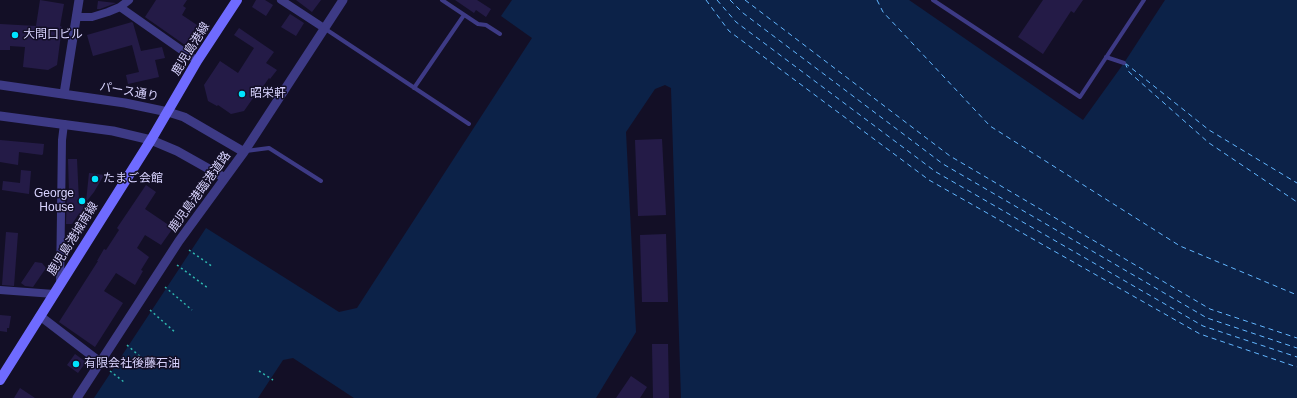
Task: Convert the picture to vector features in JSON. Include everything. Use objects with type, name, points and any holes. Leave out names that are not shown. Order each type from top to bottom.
[{"type":"main road","name":"鹿児島港線","points":[[168,112],[197,61],[237,0]]},
{"type":"main road","name":"鹿児島港城南線","points":[[0,380],[168,112]]},
{"type":"street","points":[[64,94],[78,0]]},
{"type":"street","points":[[76,17],[92,17],[120,7],[129,0]]},
{"type":"street","points":[[281,0],[324,28]]},
{"type":"street","name":"鹿児島港臨港道路","points":[[77,398],[179,241],[244,152],[343,0]]},
{"type":"street","points":[[120,7],[197,61]]},
{"type":"street","name":"パース通り","points":[[0,85],[125,103],[168,112],[184,117],[244,152]]},
{"type":"street","points":[[0,116],[113,131],[150,140],[177,151],[226,178]]},
{"type":"street","points":[[0,290],[57,289],[62,140],[64,124]]},
{"type":"street","points":[[40,316],[100,362]]},
{"type":"lane","points":[[442,0],[478,24],[486,25],[500,34]]},
{"type":"lane","points":[[933,0],[1080,97],[1144,0]]},
{"type":"lane","points":[[414,88],[464,15]]},
{"type":"lane","points":[[324,28],[469,124]]},
{"type":"lane","points":[[1106,57],[1124,63]]},
{"type":"lane","points":[[244,152],[268,148],[321,181]]},
{"type":"path","points":[[189,250],[213,267]]},
{"type":"path","points":[[177,265],[208,288]]},
{"type":"path","points":[[165,287],[192,310]]},
{"type":"path","points":[[150,310],[176,333]]},
{"type":"path","points":[[127,345],[144,360]]},
{"type":"path","points":[[110,371],[124,382]]},
{"type":"path","points":[[259,371],[273,380]]},
{"type":"water","points":[[512,0],[909,0],[1083,120],[1124,63],[1165,0],[1297,0],[1297,398],[681,398],[671,88],[665,85],[655,89],[626,132],[636,332],[596,398],[354,398],[293,358],[283,360],[258,398],[94,398],[206,228],[339,312],[357,308],[532,38],[501,16]]},
{"type":"building","points":[[40,0],[64,4],[60,26],[62,27],[57,65],[48,70],[23,67],[25,47],[10,46],[10,50],[0,50],[0,24],[36,26]]},
{"type":"building","points":[[156,0],[187,0],[183,6],[186,8],[182,15],[197,25],[185,45],[145,17]]},
{"type":"building","points":[[256,0],[265,0],[273,5],[266,16],[252,7]]},
{"type":"building","points":[[296,0],[321,0],[312,12]]},
{"type":"building","points":[[455,0],[477,0],[491,9],[486,17],[476,10],[474,13]]},
{"type":"building","points":[[1043,0],[1083,0],[1074,13],[1071,11],[1043,54],[1018,37]]},
{"type":"building","points":[[98,1],[116,3],[97,9]]},
{"type":"building","points":[[290,14],[304,23],[296,36],[281,27]]},
{"type":"building","points":[[132,22],[141,51],[162,47],[165,58],[155,60],[159,77],[128,84],[126,75],[139,72],[132,45],[93,56],[87,35]]},
{"type":"building","points":[[239,28],[274,52],[266,63],[277,70],[259,92],[258,91],[244,111],[231,114],[218,105],[217,106],[208,101],[204,85],[220,61],[238,73],[254,48],[234,35]]},
{"type":"building","points":[[662,139],[666,215],[638,216],[635,140]]},
{"type":"building","points":[[0,140],[44,144],[43,154],[19,152],[18,165],[0,162]]},
{"type":"building","points":[[68,159],[77,159],[79,202],[86,202],[80,215],[78,215],[72,224],[66,224],[67,192],[69,191]]},
{"type":"building","points":[[21,170],[31,171],[29,194],[2,190],[3,181],[20,183]]},
{"type":"building","points":[[89,173],[104,175],[94,192],[86,202]]},
{"type":"building","points":[[146,185],[156,192],[145,209],[173,228],[161,245],[145,235],[137,248],[149,257],[141,270],[143,271],[135,285],[116,273],[104,291],[123,303],[95,347],[59,322],[104,249],[106,250],[119,230],[117,228]]},
{"type":"building","points":[[6,232],[18,233],[14,286],[2,285]]},
{"type":"building","points":[[666,234],[668,302],[642,302],[640,235]]},
{"type":"building","points":[[35,262],[42,263],[46,268],[33,287],[25,286],[21,283]]},
{"type":"building","points":[[0,315],[11,316],[7,332],[0,331]]},
{"type":"building","points":[[652,344],[668,344],[669,398],[653,398]]},
{"type":"building","name":"有限会社後藤石油","points":[[75,354],[86,362],[78,373],[67,365]]},
{"type":"building","points":[[631,376],[647,387],[640,398],[616,398]]},
{"type":"building","points":[[20,388],[35,398],[14,398]]},
{"type":"ferry route","points":[[706,0],[729,31],[929,180],[1200,334],[1297,367]]},
{"type":"ferry route","points":[[717,0],[736,22],[936,172],[1203,326],[1297,357]]},
{"type":"ferry route","points":[[730,0],[743,13],[943,164],[1207,318],[1297,348]]},
{"type":"ferry route","points":[[745,0],[950,156],[1210,309],[1297,338]]},
{"type":"ferry route","points":[[877,0],[883,12],[990,126],[1180,246],[1297,295]]},
{"type":"ferry route","points":[[1125,63],[1129,72],[1209,143],[1297,202]]},
{"type":"ferry route","points":[[1125,63],[1209,130],[1297,183]]},
{"type":"place","name":"大問口ビル","points":[[15,35]]},
{"type":"place","name":"昭栄軒","points":[[242,94]]},
{"type":"place","name":"たまご会館","points":[[95,179]]},
{"type":"place","name":"George House","points":[[82,201]]},
{"type":"place","name":"有限会社後藤石油","points":[[76,364]]}]
